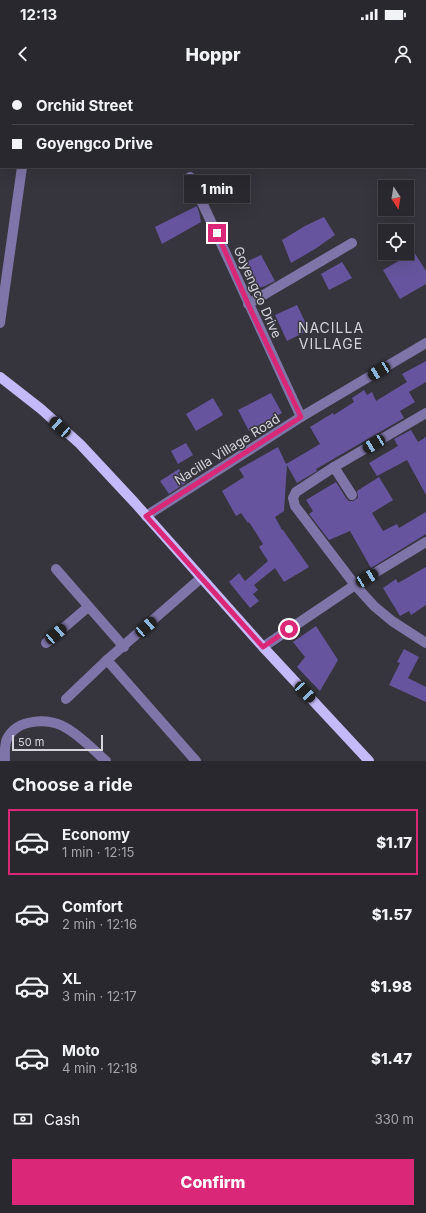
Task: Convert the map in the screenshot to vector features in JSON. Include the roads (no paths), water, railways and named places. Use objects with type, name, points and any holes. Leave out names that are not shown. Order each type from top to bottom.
[{"type":"main road","points":[[0,377],[41,409],[80,444],[263,647],[369,761]]},
{"type":"street","points":[[0,323],[22,168]]},
{"type":"street","name":"Goyengco Drive","points":[[190,177],[224,247],[248,304],[301,417]]},
{"type":"street","points":[[248,304],[352,243]]},
{"type":"street","name":"Nacilla Village Road","points":[[146,516],[301,417],[426,343]]},
{"type":"street","points":[[426,413],[334,467],[296,492],[293,498],[295,506],[355,585],[383,614],[426,643]]},
{"type":"street","points":[[334,467],[352,495]]},
{"type":"street","points":[[263,647],[355,585],[426,542]]},
{"type":"street","points":[[56,569],[124,647]]},
{"type":"street","points":[[66,699],[201,578]]},
{"type":"street","points":[[46,643],[88,607]]},
{"type":"street","points":[[108,660],[196,761]]},
{"type":"street","points":[[5,761],[5,746],[7,739],[12,732],[19,727],[36,721],[53,722],[68,728],[106,761]]},
{"type":"district","name":"NACILLA VILLAGE","points":[[331,336]]}]
